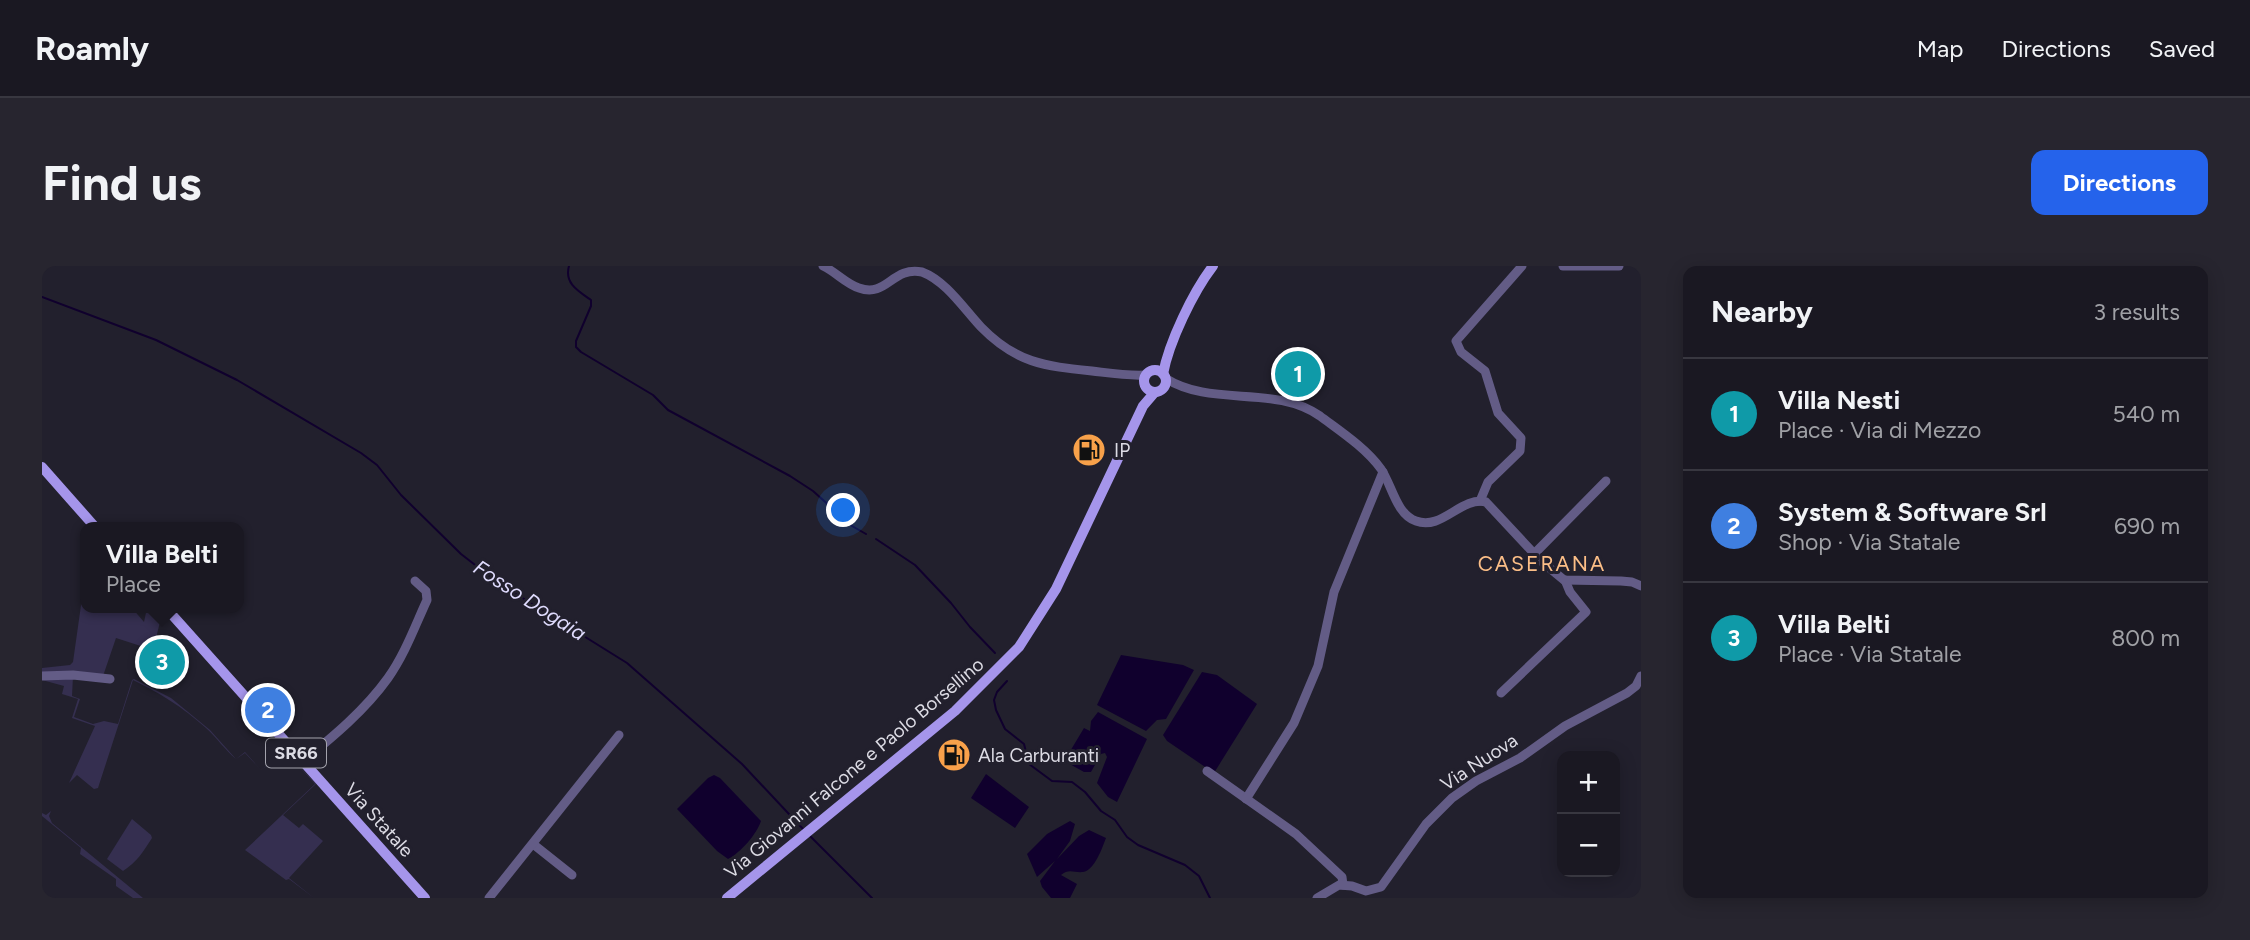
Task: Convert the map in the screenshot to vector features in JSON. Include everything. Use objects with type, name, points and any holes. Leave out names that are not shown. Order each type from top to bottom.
[{"type":"main road","points":[[1152,380],[1167,356],[1200,285],[1213,266]]},
{"type":"main road","name":"Via Giovanni Falcone e Paolo Borsellino","points":[[727,898],[956,711],[1019,647],[1056,589],[1143,406],[1152,380]]},
{"type":"main road","points":[[42,467],[91,522]]},
{"type":"main road","name":"Via Statale","points":[[170,613],[425,898]]},
{"type":"street","points":[[823,266],[858,288],[873,290],[902,271],[926,274],[948,291],[995,341],[1024,359],[1047,366],[1152,380],[1217,394],[1287,401],[1306,407],[1372,458],[1383,472],[1402,510],[1418,522],[1434,522],[1480,500],[1488,482],[1521,449],[1521,438],[1498,413],[1485,371],[1461,352],[1456,341],[1522,266]]},
{"type":"street","points":[[1563,266],[1619,266]]},
{"type":"street","points":[[1246,799],[1294,723],[1318,666],[1334,592],[1383,472]]},
{"type":"street","points":[[1534,554],[1606,481]]},
{"type":"street","points":[[1480,500],[1489,504],[1534,554],[1565,580],[1570,592],[1586,612],[1501,693]]},
{"type":"street","points":[[1565,580],[1621,581],[1641,586]]},
{"type":"street","points":[[303,761],[369,703],[389,677],[427,600],[426,591],[415,581]]},
{"type":"street","points":[[42,677],[74,675],[110,679]]},
{"type":"street","name":"Via Nuova","points":[[1343,885],[1367,891],[1381,887],[1426,824],[1452,798],[1476,781],[1520,758],[1564,726],[1628,693],[1636,686],[1641,676]]},
{"type":"street","points":[[489,898],[619,734]]},
{"type":"street","points":[[1207,771],[1296,834],[1342,877],[1343,885],[1333,887],[1317,898]]},
{"type":"street","points":[[533,844],[572,875]]},
{"type":"shaded area","points":[[80,612],[136,613],[144,622],[146,613],[162,614],[154,646],[150,649],[116,638],[103,676],[42,675],[42,668],[70,665],[73,662]]},
{"type":"shaded area","points":[[1121,655],[1183,665],[1194,670],[1166,719],[1157,720],[1146,731],[1097,705]]},
{"type":"shaded area","points":[[1202,672],[1217,675],[1257,704],[1214,773],[1167,741],[1163,735]]},
{"type":"shaded area","points":[[73,676],[72,696],[80,699],[74,717],[93,724],[104,721],[118,724],[132,680],[134,679],[171,698],[210,730],[236,759],[188,713],[133,680],[98,788],[94,789],[77,775],[69,783],[95,726],[72,718],[78,699],[62,694],[64,686],[42,680]]},
{"type":"shaded area","points":[[1098,712],[1147,739],[1117,802],[1108,797],[1097,783],[1107,757],[1105,753],[1101,754],[1091,772],[1084,772],[1066,762],[1084,728],[1090,731],[1091,721]]},
{"type":"shaded area","points":[[288,754],[316,784],[283,815],[299,828],[303,824],[323,841],[289,878],[314,898],[245,850],[315,784]]},
{"type":"shaded area","points":[[986,774],[1029,807],[1015,828],[971,798]]},
{"type":"shaded area","points":[[714,775],[761,821],[748,843],[728,859],[677,809]]},
{"type":"shaded area","points":[[51,811],[49,816],[52,823],[143,898],[133,898],[116,886],[116,879],[80,854],[81,848],[42,816],[42,813],[46,815]]},
{"type":"shaded area","points":[[132,819],[152,838],[136,860],[123,871],[107,859]]},
{"type":"shaded area","points":[[1070,821],[1075,824],[1070,841],[1057,859],[1079,836],[1089,830],[1106,838],[1091,867],[1083,872],[1069,871],[1061,875],[1077,884],[1070,898],[1051,898],[1040,881],[1055,861],[1037,877],[1027,854],[1047,834]]},
{"type":"waterway","points":[[569,266],[570,282],[591,300],[576,341],[576,347],[581,352],[653,395],[668,410],[790,476],[813,491],[852,526],[866,534]]},
{"type":"waterway","name":"Fosso Dogaia","points":[[42,297],[156,340],[237,380],[361,453],[377,465],[401,495],[461,554],[497,582],[627,663],[742,764],[803,829]]},
{"type":"waterway","points":[[876,539],[915,565],[995,653]]},
{"type":"waterway","points":[[1007,681],[997,692],[994,700],[996,710],[1005,729],[1024,744],[1029,764],[1052,781],[1072,782],[1085,792],[1101,811],[1115,820],[1127,837],[1138,845],[1185,865],[1199,876],[1210,898]]},
{"type":"waterway","name":"Fosso Dogaia","points":[[810,836],[872,898]]},
{"type":"place","name":"Villa Nesti","points":[[1298,374]]},
{"type":"place","name":"IP","points":[[1089,450]]},
{"type":"place","name":"Villa Belti","points":[[162,662]]},
{"type":"place","name":"System & Software Srl","points":[[268,710]]},
{"type":"place","name":"Ala Carburanti","points":[[954,755]]},
{"type":"district","name":"CASERANA","points":[[1542,563]]}]
